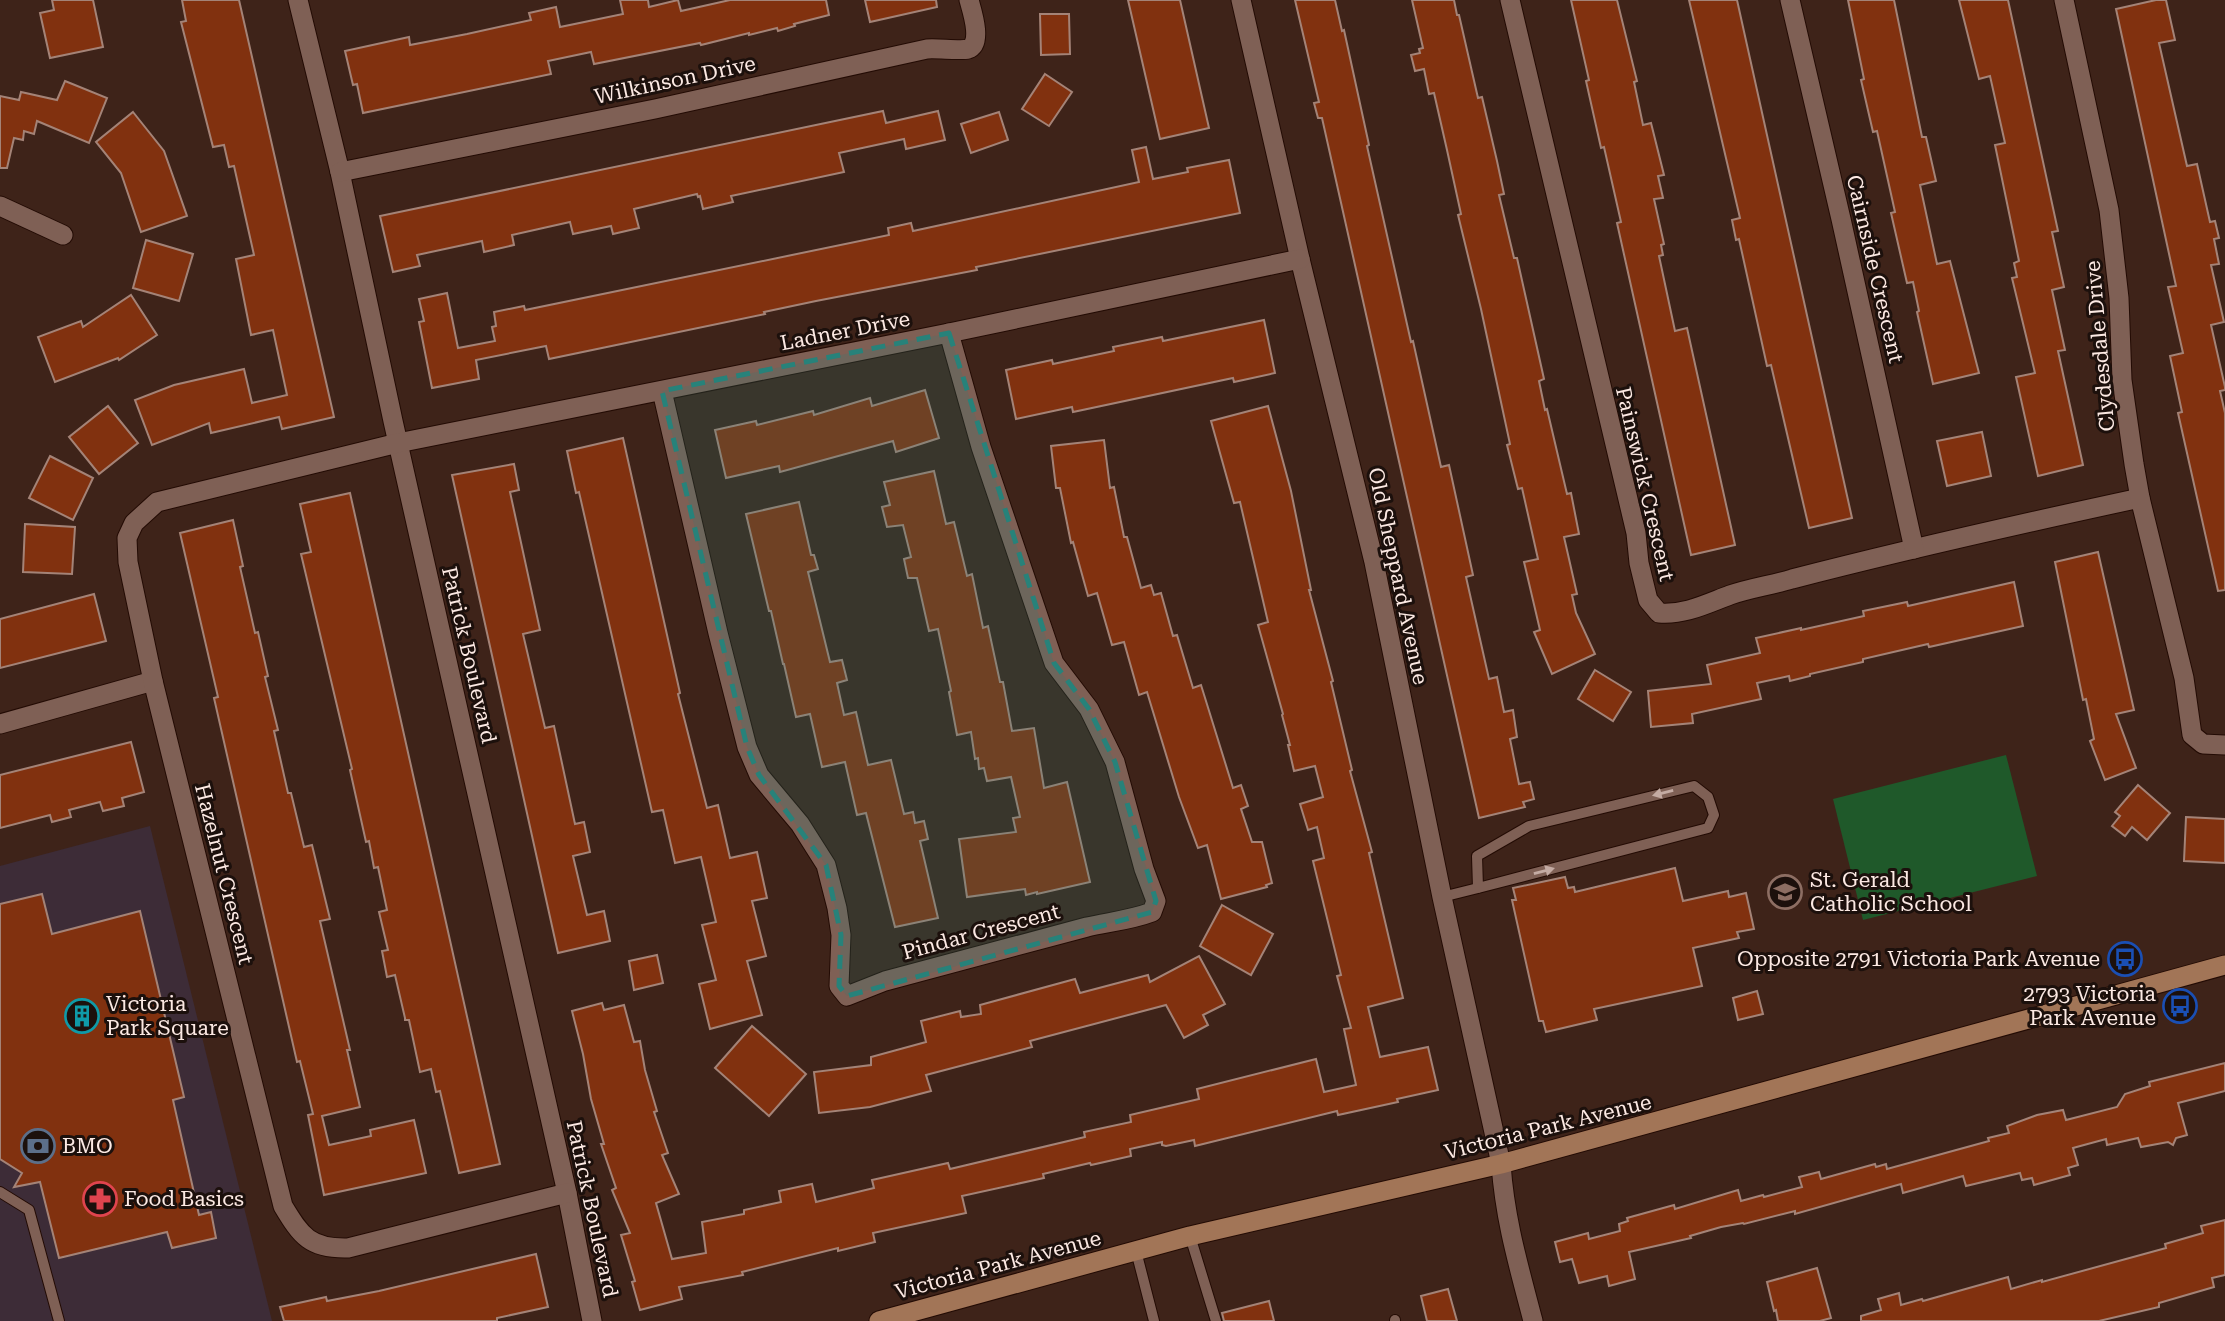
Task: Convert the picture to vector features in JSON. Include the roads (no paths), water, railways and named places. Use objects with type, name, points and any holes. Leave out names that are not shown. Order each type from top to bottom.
[{"type":"main road","name":"Victoria Park Avenue","points":[[879,1321],[1190,1236],[1501,1164],[2225,965]]},
{"type":"street","name":"Patrick Boulevard","points":[[299,0],[340,172],[398,443],[567,1193],[592,1321]]},
{"type":"street","name":"Wilkinson Drive","points":[[340,172],[927,49],[966,50],[972,47],[975,41],[975,20],[969,0]]},
{"type":"street","name":"Old Sheppard Avenue","points":[[1241,0],[1300,259],[1374,562],[1442,897],[1501,1164],[1508,1223],[1533,1321]]},
{"type":"street","name":"Painswick Crescent","points":[[1510,0],[1636,533],[1639,563],[1648,600],[1659,613],[1674,614],[1714,603],[1730,595],[1914,549],[2140,498]]},
{"type":"street","name":"Cairnside Crescent","points":[[1790,0],[1914,549]]},
{"type":"street","name":"Clydesdale Drive","points":[[2063,0],[2109,210],[2119,298],[2122,380],[2140,498],[2185,678],[2192,736],[2203,744],[2225,745]]},
{"type":"street","points":[[0,206],[63,235]]},
{"type":"street","name":"Ladner Drive","points":[[398,443],[949,333],[1300,259]]},
{"type":"street","name":"Pindar Crescent","points":[[662,391],[747,747],[760,775],[800,824],[826,865],[841,935],[839,986],[848,996],[885,981],[1097,925],[1133,920],[1152,912],[1156,901],[1144,869],[1115,762],[1090,709],[1054,663],[981,447],[949,333]]},
{"type":"street","name":"Hazelnut Crescent","points":[[398,443],[157,502],[144,512],[134,523],[127,538],[128,562],[153,681],[283,1206],[298,1231],[327,1249],[348,1248],[567,1193]]},
{"type":"street","points":[[0,724],[153,681]]},
{"type":"lane","points":[[1442,897],[1478,888],[1708,828],[1714,815],[1708,797],[1694,786],[1529,826],[1477,856],[1478,888]]},
{"type":"lane","points":[[0,1192],[29,1209],[59,1321]]},
{"type":"lane","points":[[1190,1236],[1216,1321]]},
{"type":"lane","points":[[1136,1251],[1154,1321]]},
{"type":"place","name":"St. Gerald Catholic School","points":[[1785,892]]},
{"type":"place","name":"Opposite 2791 Victoria Park Avenue","points":[[2125,959]]},
{"type":"place","name":"2793 Victoria Park Avenue","points":[[2180,1006]]},
{"type":"place","name":"Victoria Park Square","points":[[82,1016]]},
{"type":"place","name":"BMO","points":[[38,1146]]},
{"type":"place","name":"Food Basics","points":[[100,1199]]}]
